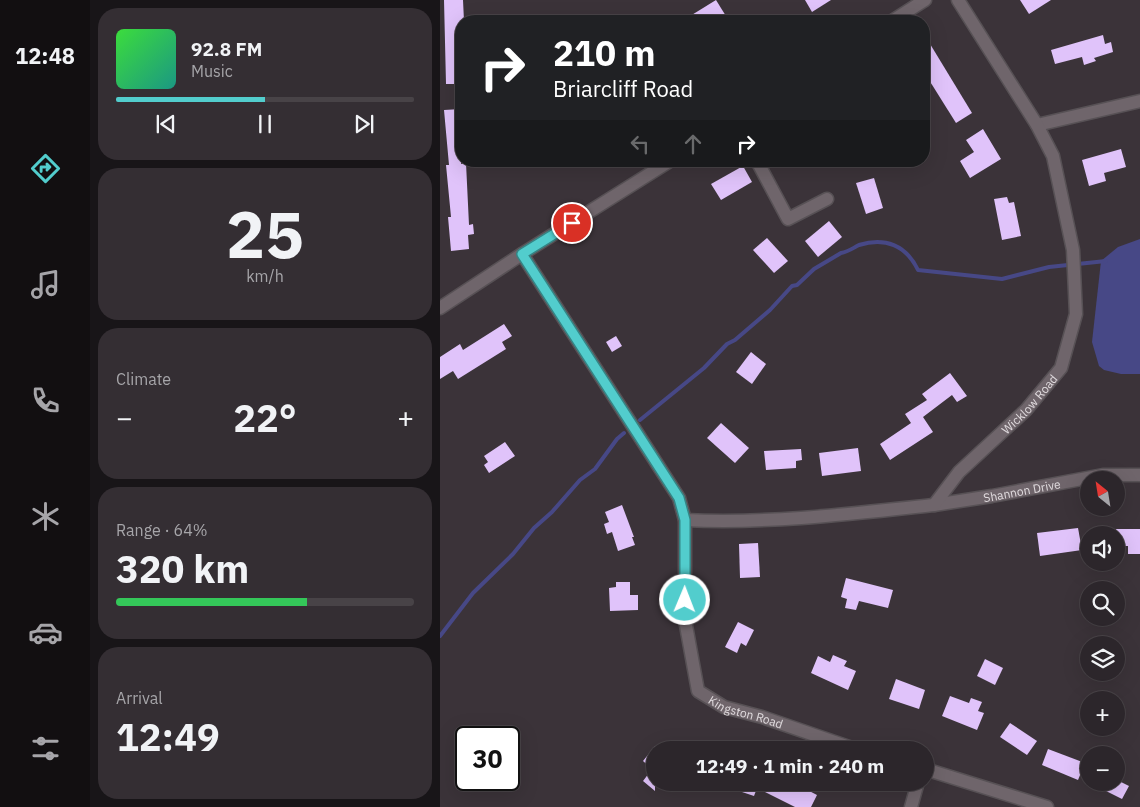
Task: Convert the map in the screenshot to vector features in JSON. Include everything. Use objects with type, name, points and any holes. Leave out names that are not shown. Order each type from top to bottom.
[{"type":"street","points":[[901,15],[925,0]]},
{"type":"street","name":"Wicklow Road","points":[[934,505],[958,472],[1026,410],[1061,368],[1076,314],[1073,250],[1053,156],[1037,125],[958,0]]},
{"type":"street","points":[[1037,125],[1140,101]]},
{"type":"street","points":[[440,308],[660,167]]},
{"type":"street","points":[[760,167],[788,219],[827,199]]},
{"type":"street","name":"Kingston Road","points":[[522,254],[679,498],[685,520],[685,620],[698,692],[724,707],[762,717],[832,741]]},
{"type":"street","name":"Shannon Drive","points":[[934,505],[1103,475],[1140,475]]},
{"type":"street","points":[[685,520],[714,522],[788,519],[850,515],[934,505]]},
{"type":"street","points":[[934,772],[1047,807]]},
{"type":"street","points":[[910,807],[915,791]]},
{"type":"shaded area","points":[[1140,239],[1140,374],[1121,374],[1104,370],[1099,366],[1092,342],[1101,261],[1118,247]]},
{"type":"building","points":[[444,0],[463,0],[464,15],[455,15],[455,84],[446,84]]},
{"type":"building","points":[[716,0],[725,15],[692,15]]},
{"type":"building","points":[[805,0],[831,0],[812,12]]},
{"type":"building","points":[[1020,0],[1051,0],[1029,14]]},
{"type":"building","points":[[1103,35],[1105,44],[1111,42],[1113,52],[1094,58],[1096,61],[1084,65],[1082,57],[1055,64],[1051,50]]},
{"type":"building","points":[[930,44],[972,113],[956,123],[930,82]]},
{"type":"building","points":[[455,109],[455,167],[466,167],[469,225],[473,224],[474,234],[468,235],[469,249],[451,251],[448,217],[451,217],[446,165],[449,165],[444,110]]},
{"type":"building","points":[[983,129],[1001,159],[970,178],[960,161],[974,152],[966,140]]},
{"type":"building","points":[[1121,149],[1126,167],[1104,173],[1106,181],[1089,186],[1082,160]]},
{"type":"building","points":[[741,167],[744,167],[752,182],[721,200],[711,184]]},
{"type":"building","points":[[874,178],[883,208],[866,214],[856,183]]},
{"type":"building","points":[[1007,197],[1009,203],[1014,202],[1021,236],[1002,240],[994,199]]},
{"type":"building","points":[[829,221],[842,237],[818,257],[805,241]]},
{"type":"building","points":[[767,238],[788,261],[774,273],[753,250]]},
{"type":"building","points":[[504,324],[512,336],[502,342],[506,349],[458,379],[453,371],[440,379],[440,357],[460,344],[463,350]]},
{"type":"building","points":[[616,336],[622,346],[612,352],[606,342]]},
{"type":"building","points":[[751,352],[766,364],[752,384],[736,372]]},
{"type":"building","points":[[950,373],[967,396],[957,402],[952,395],[923,417],[933,432],[890,460],[880,444],[911,423],[905,414],[927,400],[922,394]]},
{"type":"building","points":[[721,423],[749,448],[735,463],[707,438]]},
{"type":"building","points":[[505,442],[515,456],[489,473],[484,465],[488,462],[484,456]]},
{"type":"building","points":[[858,448],[861,471],[822,476],[819,453]]},
{"type":"building","points":[[801,449],[802,460],[796,461],[796,468],[766,470],[764,451]]},
{"type":"building","points":[[622,505],[634,537],[632,537],[635,545],[618,551],[612,532],[607,534],[604,524],[609,522],[605,512]]},
{"type":"building","points":[[1078,528],[1080,550],[1040,556],[1037,533]]},
{"type":"building","points":[[1125,529],[1140,529],[1140,554],[1128,554],[1128,546],[1125,546]]},
{"type":"building","points":[[758,543],[760,577],[740,578],[739,544]]},
{"type":"building","points":[[846,578],[893,590],[888,608],[859,601],[856,610],[845,608],[847,599],[841,597]]},
{"type":"building","points":[[616,582],[630,582],[630,595],[638,595],[638,610],[610,611],[609,588],[616,587]]},
{"type":"building","points":[[738,622],[754,630],[746,646],[741,643],[737,653],[725,647]]},
{"type":"building","points":[[833,655],[847,661],[844,666],[856,671],[848,690],[811,673],[818,656],[830,662]]},
{"type":"building","points":[[985,659],[1003,668],[995,685],[977,676]]},
{"type":"building","points":[[896,679],[925,690],[919,709],[889,699]]},
{"type":"building","points":[[950,696],[969,703],[971,698],[982,702],[978,711],[984,713],[977,730],[942,716]]},
{"type":"building","points":[[1010,723],[1037,741],[1027,755],[1000,737]]},
{"type":"building","points":[[1048,749],[1080,761],[1080,775],[1078,780],[1042,765]]},
{"type":"building","points":[[1125,784],[1129,786],[1122,799],[1106,791],[1125,791]]},
{"type":"building","points":[[742,791],[756,791],[754,796]]},
{"type":"building","points":[[763,791],[809,791],[817,795],[811,807],[795,807]]},
{"type":"waterway","points":[[640,420],[704,368],[727,344],[735,340],[770,310],[792,286],[797,285],[814,269],[859,245],[878,242],[894,245],[907,254],[918,270],[1002,279],[1049,267],[1106,261]]},
{"type":"waterway","points":[[440,636],[473,593],[513,554],[534,528],[552,512],[580,480],[595,469],[617,439],[624,433]]},
{"type":"route","points":[[572,223],[522,254],[679,498],[685,520],[685,600]]}]
